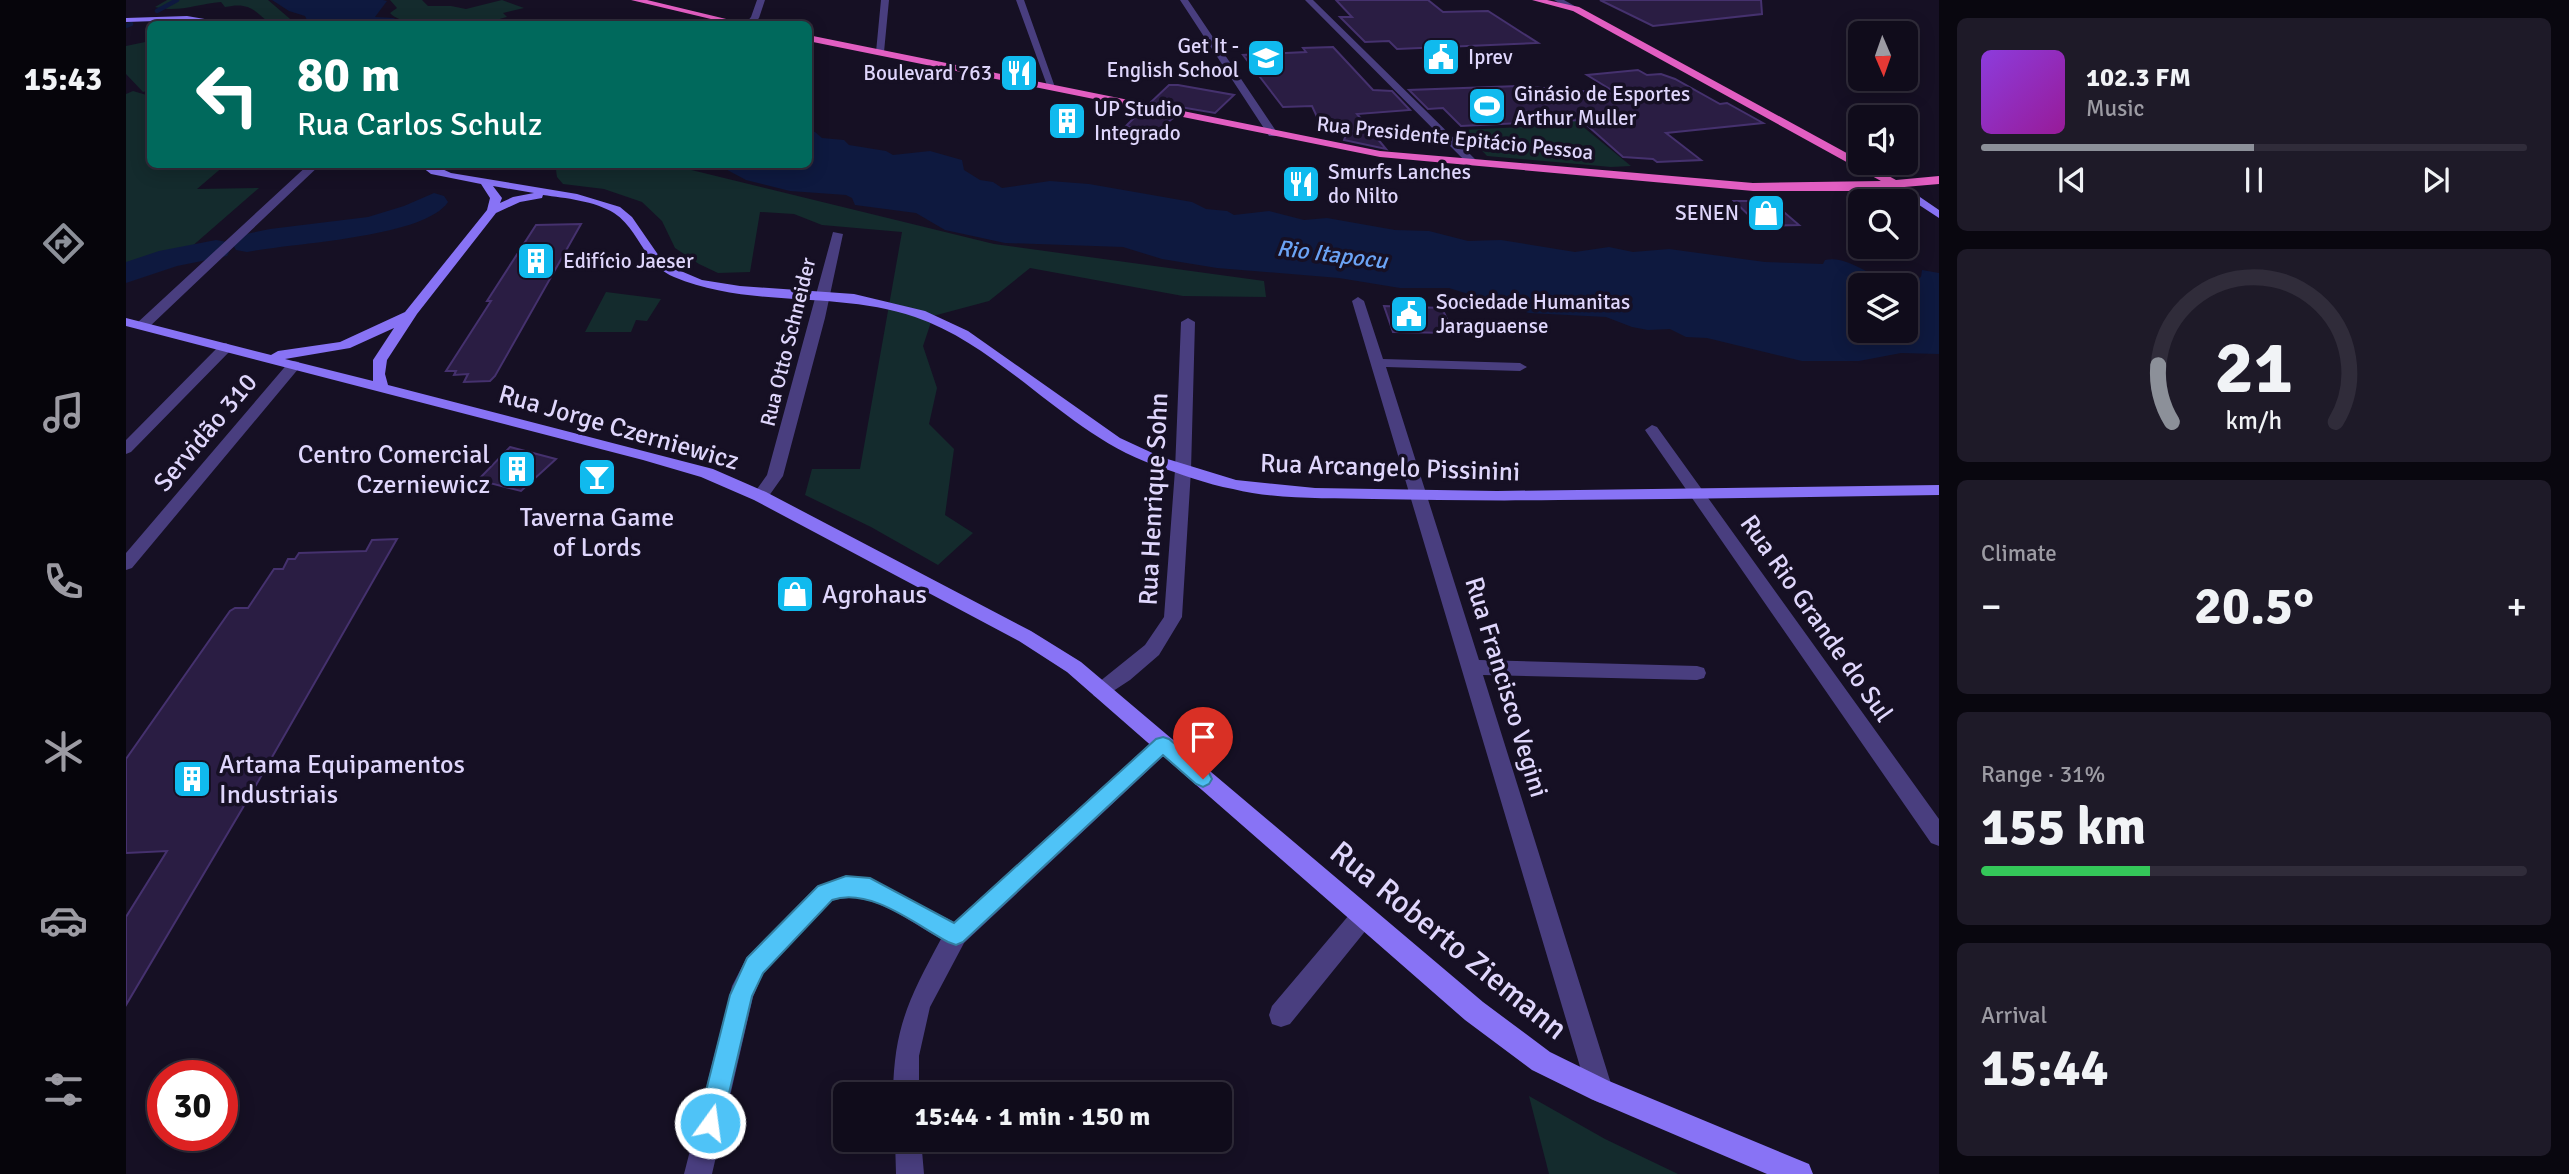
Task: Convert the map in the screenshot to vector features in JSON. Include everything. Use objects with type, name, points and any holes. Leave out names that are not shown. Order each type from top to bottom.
[{"type":"highway","points":[[635,0],[729,21]]},
{"type":"highway","points":[[1536,0],[1576,9],[1894,184]]},
{"type":"highway","name":"Rua Presidente Epitácio Pessoa","points":[[812,39],[1345,149],[1753,187],[1858,187],[1939,180]]},
{"type":"main road","points":[[126,20],[187,18],[208,21]]},
{"type":"main road","name":"Rua Arcangelo Pissinini","points":[[429,168],[435,172],[599,202],[622,212],[657,262],[689,279],[740,290],[824,295],[896,306],[950,326],[1099,431],[1143,455],[1228,484],[1274,491],[1419,495],[1698,495],[1939,490]]},
{"type":"main road","points":[[381,387],[377,374],[380,360],[412,312],[492,211],[496,198],[485,182]]},
{"type":"main road","points":[[1894,184],[1939,215]]},
{"type":"main road","points":[[492,211],[517,199],[562,194]]},
{"type":"main road","points":[[258,355],[303,353],[346,346],[365,340],[412,312]]},
{"type":"main road","name":"Rua Jorge Czerniewicz","points":[[126,322],[707,473],[760,496],[1025,636],[1074,667],[1163,744]]},
{"type":"main road","name":"Rua Roberto Ziemann","points":[[1163,744],[1474,1011],[1541,1061],[1600,1090],[1799,1174]]},
{"type":"street","points":[[752,21],[761,0]]},
{"type":"street","points":[[880,52],[885,0]]},
{"type":"street","points":[[1020,0],[1053,88]]},
{"type":"street","points":[[1184,0],[1273,134]]},
{"type":"street","points":[[1309,0],[1473,163]]},
{"type":"street","points":[[1558,0],[1576,9]]},
{"type":"street","points":[[142,326],[312,168]]},
{"type":"street","name":"Rua Otto Schneider","points":[[760,496],[775,476],[824,295],[837,234]]},
{"type":"street","name":"Rua Francisco Vegini","points":[[1357,301],[1419,495],[1600,1090]]},
{"type":"street","name":"Rua Henrique Sohn","points":[[1101,691],[1151,653],[1166,636],[1173,617],[1183,470],[1188,322]]},
{"type":"street","points":[[126,449],[226,347]]},
{"type":"street","points":[[1378,363],[1520,367]]},
{"type":"street","name":"Servidão 310","points":[[126,564],[294,365]]},
{"type":"street","name":"Rua Rio Grande do Sul","points":[[1652,430],[1939,836]]},
{"type":"street","points":[[1471,667],[1697,673]]},
{"type":"street","points":[[906,1082],[906,1056],[919,1004],[956,935],[1163,744]]},
{"type":"street","points":[[698,1174],[741,995],[755,965],[825,893],[846,886],[870,888],[956,935]]},
{"type":"street","points":[[1281,1015],[1363,916]]},
{"type":"street","points":[[909,1152],[910,1174]]},
{"type":"green space","points":[[167,0],[268,0],[292,21],[267,21],[250,8],[239,5],[225,7],[221,2],[180,9],[155,7]]},
{"type":"green space","points":[[390,0],[422,0],[428,6],[466,9],[502,0],[524,8],[503,13],[507,17],[492,21],[407,21],[390,13],[397,8]]},
{"type":"green space","points":[[147,42],[147,91],[143,92],[126,74],[126,46]]},
{"type":"green space","points":[[1532,85],[1631,166],[1611,167],[1487,156],[1463,130],[1557,125],[1514,86]]},
{"type":"green space","points":[[133,91],[147,95],[147,168],[222,168],[197,189],[259,188],[190,248],[211,249],[193,259],[126,278],[126,94]]},
{"type":"green space","points":[[683,168],[994,244],[1264,281],[1266,297],[1183,296],[1030,268],[989,301],[933,316],[923,346],[937,388],[929,424],[954,449],[945,515],[973,533],[938,565],[871,527],[805,495],[812,469],[860,469],[902,232],[822,225],[794,214],[760,212],[750,272],[718,273],[675,248],[662,221],[642,202],[604,189],[563,184],[557,177],[556,170]]},
{"type":"green space","points":[[606,292],[661,299],[647,321],[636,320],[631,332],[585,332]]},
{"type":"green space","points":[[1529,1096],[1605,1139],[1678,1174],[1549,1174]]},
{"type":"water","points":[[272,0],[383,0],[387,1],[375,17],[400,21],[309,21],[305,16],[289,11]]},
{"type":"water","name":"Rio Itapocu","points":[[812,132],[822,138],[844,140],[849,145],[886,151],[893,155],[930,151],[962,160],[964,170],[980,180],[993,182],[1002,188],[1050,181],[1089,184],[1192,202],[1206,209],[1227,211],[1234,215],[1269,211],[1304,220],[1327,218],[1395,230],[1429,231],[1468,241],[1501,240],[1575,252],[1609,247],[1633,252],[1669,249],[1765,262],[1823,264],[1825,260],[1837,260],[1870,273],[1848,273],[1848,343],[1918,343],[1918,278],[1921,277],[1922,270],[1939,273],[1939,354],[1901,353],[1859,361],[1802,361],[1707,338],[1686,337],[1670,329],[1648,330],[1632,327],[1606,317],[1529,313],[1449,288],[1400,288],[1339,278],[1217,268],[1162,259],[1123,247],[1005,243],[945,230],[916,213],[855,205],[852,198],[846,195],[790,191],[746,180],[724,168],[812,168]]},
{"type":"building","points":[[1336,0],[1428,0],[1443,12],[1488,11],[1538,43],[1397,49],[1389,41],[1365,42],[1340,17],[1352,17]]},
{"type":"building","points":[[1600,0],[1761,0],[1762,14],[1653,26]]},
{"type":"building","points":[[1333,47],[1373,90],[1392,91],[1410,110],[1357,114],[1386,149],[1344,140],[1347,132],[1324,123],[1317,117],[1312,106],[1283,107],[1243,55],[1306,52],[1303,48]]},
{"type":"building","points":[[1638,70],[1647,75],[1661,74],[1675,79],[1720,104],[1727,103],[1763,123],[1666,133],[1701,160],[1657,162],[1653,159],[1623,157],[1581,120],[1461,126],[1443,108],[1428,109],[1409,90],[1519,86],[1618,94],[1587,75]]},
{"type":"building","points":[[1169,85],[1234,95],[1215,113],[1151,102]]},
{"type":"building","points":[[1141,111],[1173,118],[1155,133],[1126,126]]},
{"type":"building","name":"SENEN","points":[[1734,201],[1771,201],[1799,225],[1760,226]]},
{"type":"building","points":[[581,224],[495,376],[490,381],[464,382],[468,374],[454,375],[456,371],[446,371],[536,225]]},
{"type":"building","name":"Sociedade Humanitas Jaraguaense","points":[[1384,306],[1442,308],[1453,333],[1393,332]]},
{"type":"building","name":"Centro Comercial Czerniewicz","points":[[510,447],[556,459],[521,491],[478,480]]},
{"type":"building","name":"Artama Equipamentos Industriais","points":[[397,539],[126,1005],[126,917],[167,851],[126,853],[126,759],[230,611],[235,608],[248,608],[274,569],[283,569],[288,559],[295,559],[299,553],[366,551],[372,540]]},
{"type":"waterway","points":[[157,11],[177,0]]},
{"type":"waterway","points":[[126,26],[131,24]]},
{"type":"waterway","points":[[247,243],[368,226],[414,213],[434,202]]},
{"type":"waterway","points":[[126,273],[170,258],[216,249]]},
{"type":"place","name":"Iprev","points":[[1441,57]]},
{"type":"place","name":"Get It - English School","points":[[1266,58]]},
{"type":"place","name":"Boulevard 763","points":[[1019,73]]},
{"type":"place","name":"Ginásio de Esportes Arthur Muller","points":[[1487,106]]},
{"type":"place","name":"UP Studio Integrado","points":[[1067,121]]},
{"type":"place","name":"Smurfs Lanches do Nilto","points":[[1301,184]]},
{"type":"place","name":"SENEN","points":[[1766,213]]},
{"type":"place","name":"Edifício Jaeser","points":[[536,261]]},
{"type":"place","name":"Sociedade Humanitas Jaraguaense","points":[[1409,314]]},
{"type":"place","name":"Centro Comercial Czerniewicz","points":[[517,469]]},
{"type":"place","name":"Taverna Game of Lords","points":[[597,477]]},
{"type":"place","name":"Agrohaus","points":[[795,594]]},
{"type":"place","name":"Artama Equipamentos Industriais","points":[[192,779]]},
{"type":"route","points":[[710,1123],[741,995],[755,965],[825,893],[846,886],[870,888],[956,935],[1163,744],[1203,779]]}]
